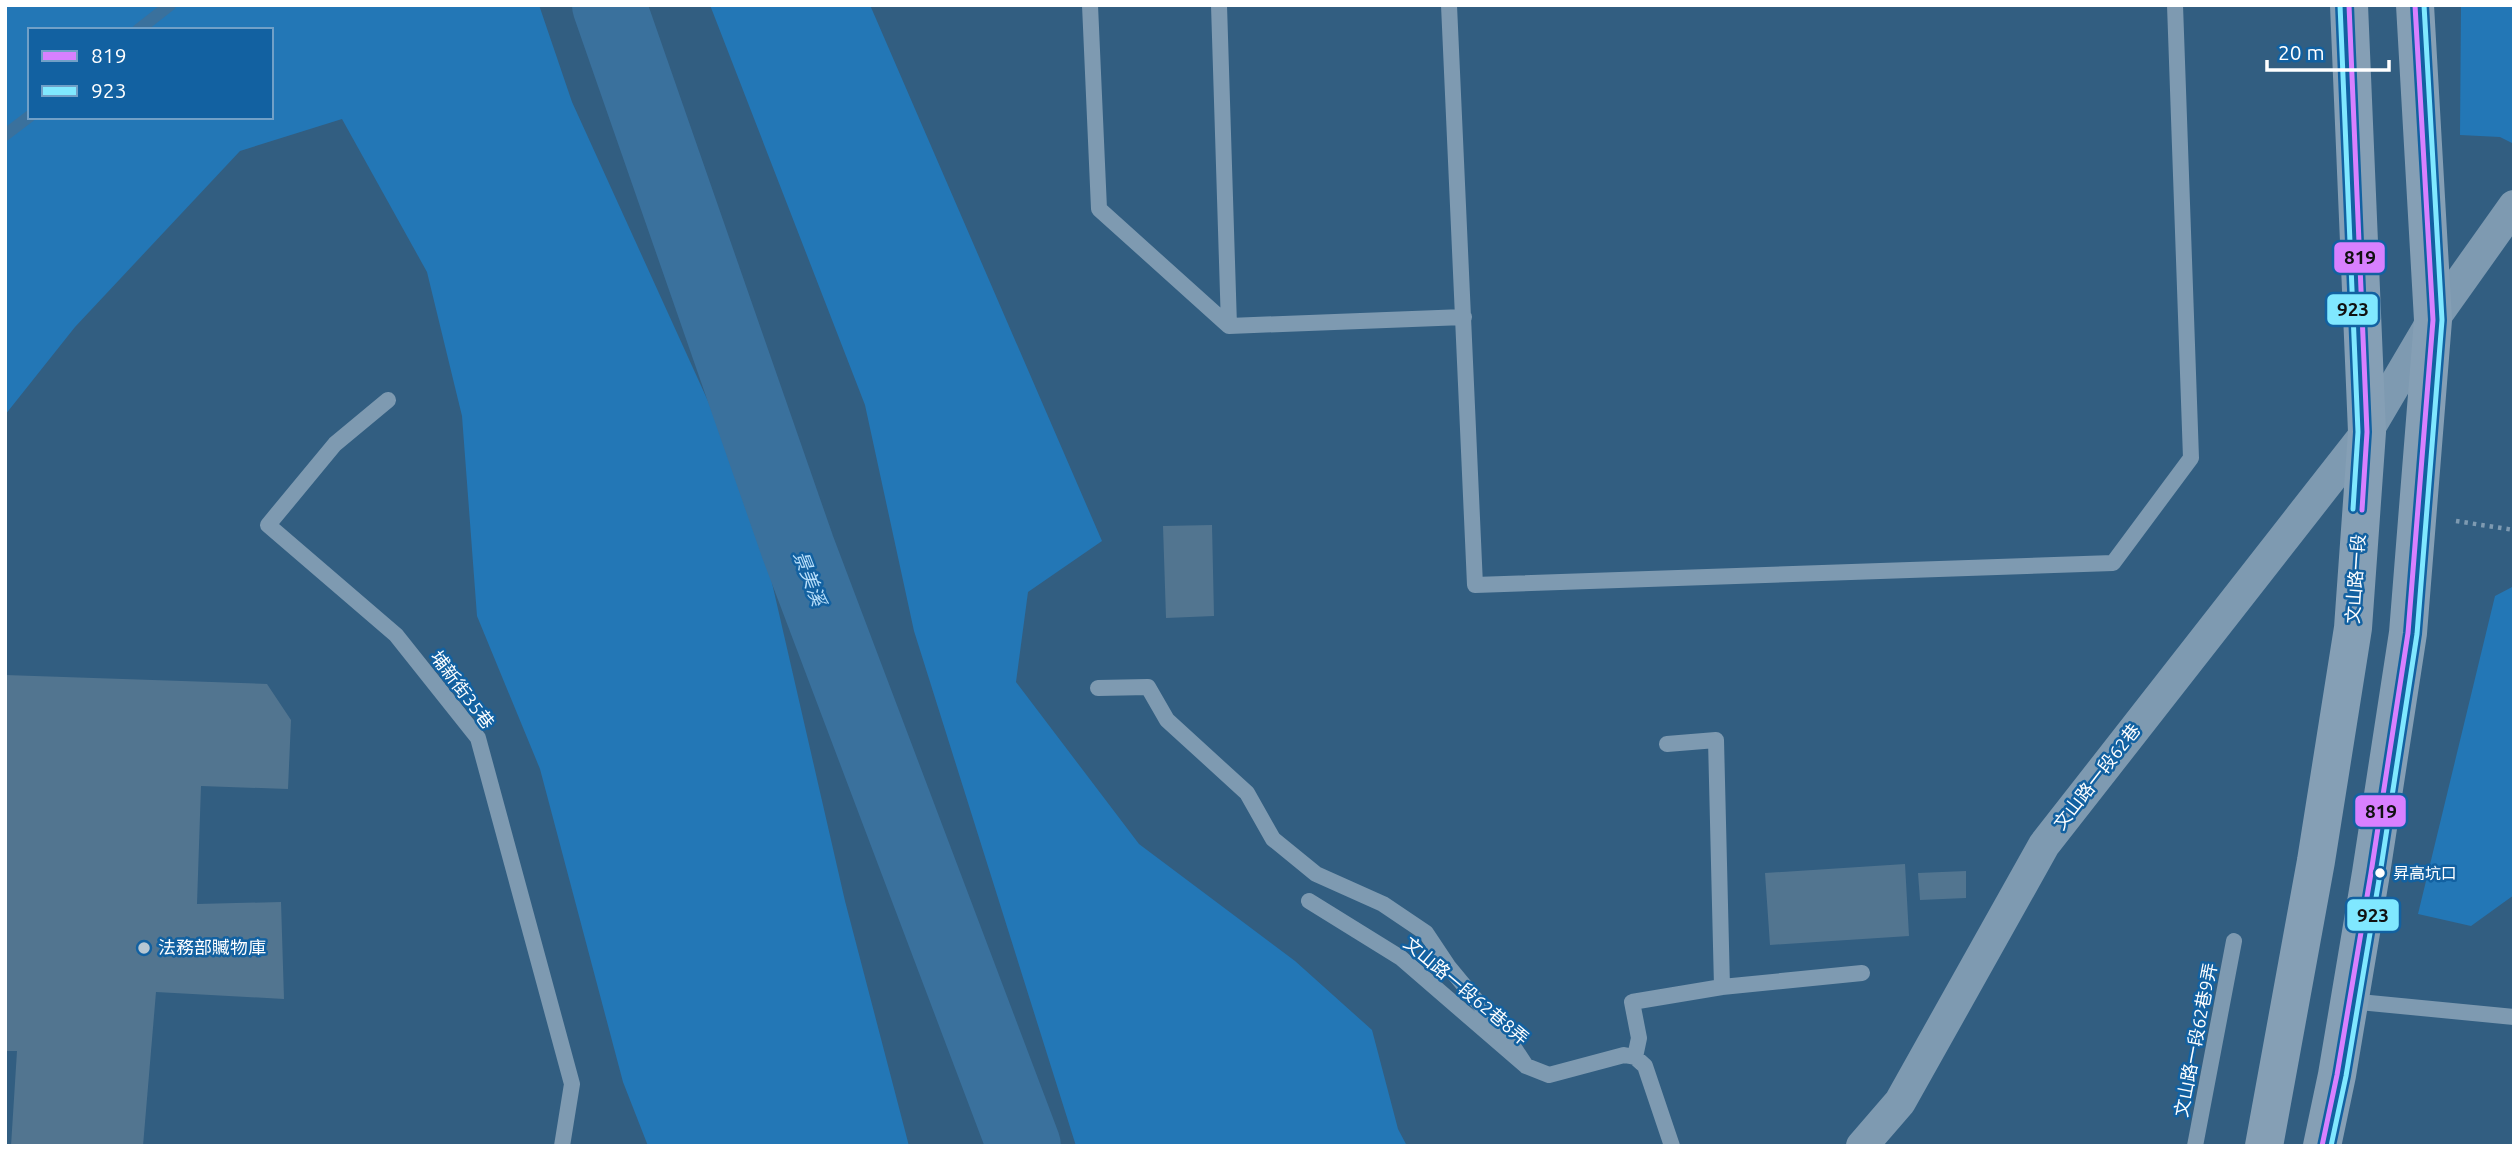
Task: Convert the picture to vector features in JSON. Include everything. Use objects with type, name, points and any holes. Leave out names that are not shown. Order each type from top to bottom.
[{"type":"main road","name":"文山路一段","points":[[2264,1146],[2316,861],[2353,628],[2367,432],[2349,5]]},
{"type":"main road","points":[[2322,1146],[2349,1001],[2408,633],[2419,503],[2433,320],[2415,5]]},
{"type":"street","name":"文山路一段62巷","points":[[1862,1146],[1900,1102],[2044,845],[2367,432],[2433,320],[2514,206]]},
{"type":"lane","points":[[1090,5],[1099,209],[1229,326],[1464,317]]},
{"type":"lane","points":[[1219,5],[1229,326]]},
{"type":"lane","points":[[1449,5],[1475,585],[2113,563],[2191,458],[2175,5]]},
{"type":"lane","name":"埔新街35巷","points":[[388,400],[335,444],[268,525],[396,635],[478,738],[572,1084],[562,1146]]},
{"type":"lane","points":[[1098,688],[1148,687],[1167,720],[1247,793],[1273,839],[1316,874],[1383,904],[1426,933],[1448,966],[1509,1040],[1526,1066]]},
{"type":"lane","points":[[1667,744],[1716,740],[1722,986]]},
{"type":"lane","name":"文山路一段62巷8弄","points":[[1309,901],[1401,958],[1526,1066],[1549,1074],[1624,1055],[1635,1057]]},
{"type":"lane","name":"文山路一段62巷9弄","points":[[2195,1146],[2234,941]]},
{"type":"lane","points":[[1672,1146],[1645,1066],[1635,1057],[1639,1038],[1632,1002],[1722,986],[1862,973]]},
{"type":"lane","points":[[2349,1001],[2514,1017]]},
{"type":"path","points":[[2419,503],[2455,521],[2514,530]]},
{"type":"shaded area","points":[[5,5],[539,5],[572,102],[753,500],[845,901],[909,1146],[648,1146],[623,1082],[540,769],[477,616],[462,416],[427,272],[342,119],[240,151],[75,327],[5,415]]},
{"type":"shaded area","points":[[710,5],[870,5],[1102,541],[1028,592],[1016,682],[1139,844],[1295,961],[1372,1030],[1398,1129],[1407,1146],[1076,1146],[914,631],[865,405]]},
{"type":"shaded area","points":[[2461,5],[2514,5],[2514,144],[2500,137],[2460,135]]},
{"type":"shaded area","points":[[2514,586],[2514,895],[2471,926],[2418,914],[2495,596]]},
{"type":"building","points":[[1212,525],[1214,616],[1166,618],[1163,526]]},
{"type":"building","name":"法務部贓物庫","points":[[5,675],[267,684],[291,720],[288,789],[201,786],[197,904],[281,902],[284,999],[156,992],[143,1146],[11,1146],[17,1051],[5,1051]]},
{"type":"building","points":[[1905,864],[1909,936],[1770,945],[1765,873]]},
{"type":"building","points":[[1966,871],[1966,898],[1920,900],[1918,873]]},
{"type":"waterway","points":[[141,28],[170,5]]},
{"type":"waterway","name":"景美溪","points":[[609,5],[798,548],[1024,1146]]},
{"type":"waterway","points":[[5,135],[28,118]]},
{"type":"transit line","name":"923","points":[[2340,5],[2358,432],[2353,509]]},
{"type":"transit line","name":"819","points":[[2349,5],[2367,432],[2362,510]]},
{"type":"transit line","name":"819","points":[[2322,1146],[2337,1075],[2371,873],[2408,633],[2433,320],[2415,5]]},
{"type":"transit line","name":"923","points":[[2331,1146],[2346,1076],[2380,874],[2417,634],[2442,320],[2424,5]]},
{"type":"place","name":"昇高坑口","points":[[2380,873]]},
{"type":"place","name":"法務部贓物庫","points":[[144,948]]}]
